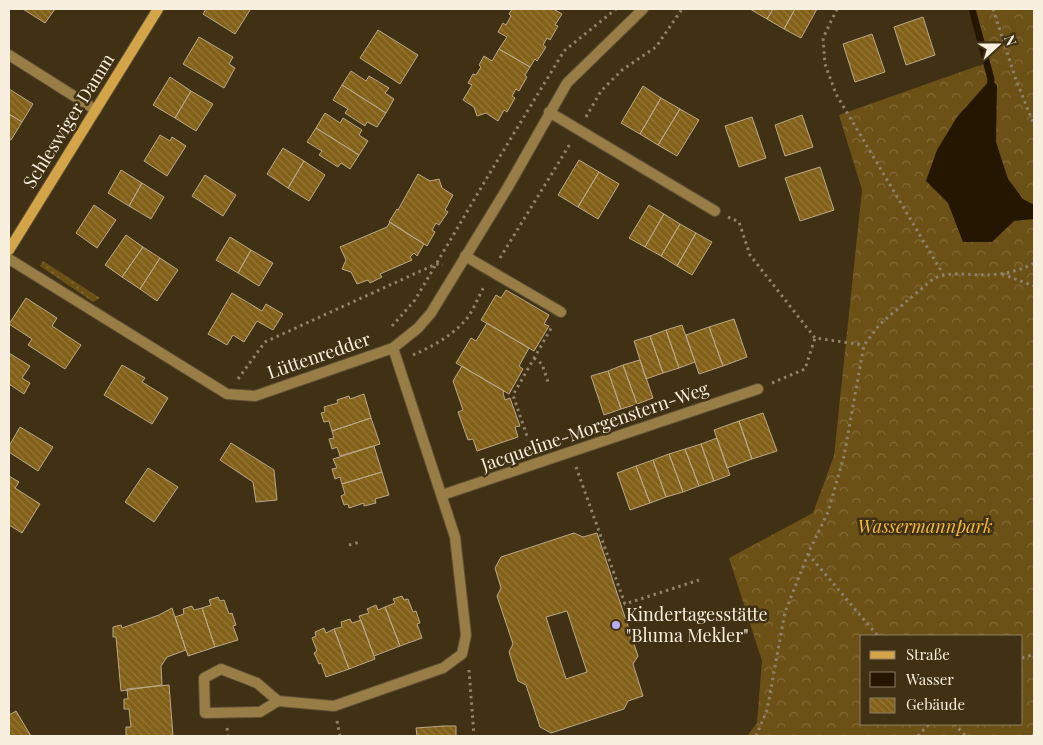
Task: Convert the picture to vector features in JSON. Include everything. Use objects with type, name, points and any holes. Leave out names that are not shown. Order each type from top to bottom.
[{"type":"main road","name":"Schleswiger Damm","points":[[9,250],[158,9]]},
{"type":"street","name":"Lüttenredder","points":[[9,258],[227,394],[255,396],[389,349],[418,328],[431,313],[508,187],[549,112],[567,84],[643,9]]},
{"type":"street","points":[[9,55],[96,110]]},
{"type":"street","points":[[549,112],[715,211]]},
{"type":"street","points":[[465,256],[561,312]]},
{"type":"street","points":[[278,701],[260,712],[204,713],[204,678],[221,669],[257,683],[278,701],[334,706],[443,668],[462,654],[466,635],[458,552],[442,495],[398,362],[389,349]]},
{"type":"street","name":"Jacqueline-Morgenstern-Weg","points":[[442,495],[758,389]]},
{"type":"path","points":[[389,349],[388,332],[415,300],[564,51],[616,9]]},
{"type":"path","points":[[398,362],[432,347],[451,334],[468,317],[492,271],[601,91],[622,70],[656,47],[682,9]]},
{"type":"path","points":[[837,9],[823,38],[825,64],[836,94],[942,274]]},
{"type":"path","points":[[993,9],[1016,80],[1034,125]]},
{"type":"path","points":[[715,211],[739,222],[750,256],[815,338],[864,345]]},
{"type":"path","points":[[756,736],[767,710],[785,612],[808,554],[828,512],[844,456],[864,345],[880,324],[933,279],[942,274],[1002,274],[1034,263]]},
{"type":"path","points":[[227,394],[265,342],[436,264],[458,268]]},
{"type":"path","points":[[1002,274],[1034,286]]},
{"type":"path","points":[[536,464],[514,395],[561,312]]},
{"type":"path","points":[[758,389],[805,369],[815,338]]},
{"type":"path","points":[[534,358],[542,364],[549,385]]},
{"type":"path","points":[[571,452],[625,604],[699,580]]},
{"type":"path","points":[[349,545],[360,542]]},
{"type":"path","points":[[808,554],[877,635]]},
{"type":"path","points":[[462,654],[469,669],[474,736]]},
{"type":"path","points":[[918,736],[928,725]]},
{"type":"path","points":[[955,725],[966,736]]},
{"type":"path","points":[[1033,736],[1034,732]]},
{"type":"green space","name":"Wassermannpark","points":[[968,9],[1034,9],[1034,736],[747,736],[757,723],[762,661],[729,558],[813,513],[834,456],[862,190],[839,115],[986,63]]},
{"type":"green space","points":[[43,261],[100,298],[93,302],[40,266]]},
{"type":"water","points":[[991,79],[997,85],[996,142],[1008,179],[1023,199],[1034,205],[1034,219],[1014,221],[992,242],[963,242],[948,203],[926,181],[937,150],[957,117]]},
{"type":"building","points":[[23,9],[55,9],[45,23]]},
{"type":"building","points":[[206,9],[250,10],[235,34],[203,14]]},
{"type":"building","points":[[512,9],[553,9],[562,14],[555,25],[558,26],[550,40],[547,38],[543,45],[546,47],[537,61],[535,59],[530,67],[499,49],[507,37],[498,32],[503,23],[506,25],[511,16],[509,14]]},
{"type":"building","points":[[750,9],[773,9],[767,19]]},
{"type":"building","points":[[773,9],[795,9],[784,29],[767,19]]},
{"type":"building","points":[[795,9],[817,9],[801,38],[784,29]]},
{"type":"building","points":[[923,17],[935,55],[906,65],[894,27]]},
{"type":"building","points":[[378,30],[418,55],[400,84],[360,58]]},
{"type":"building","points":[[872,34],[885,72],[855,82],[843,44]]},
{"type":"building","points":[[199,37],[233,57],[229,64],[235,68],[224,88],[183,64]]},
{"type":"building","points":[[499,49],[530,67],[519,91],[516,89],[512,96],[515,98],[507,112],[504,110],[498,121],[486,113],[477,116],[474,107],[463,100],[472,85],[468,83],[473,74],[476,75],[481,67],[479,65],[484,56],[492,61]]},
{"type":"building","points":[[351,71],[366,81],[369,76],[389,88],[385,93],[394,99],[386,113],[342,85]]},
{"type":"building","points":[[170,77],[191,91],[175,118],[153,105]]},
{"type":"building","points":[[342,85],[386,113],[377,127],[367,122],[365,126],[345,113],[348,109],[333,100]]},
{"type":"building","points":[[643,86],[661,98],[640,134],[621,123]]},
{"type":"building","points":[[9,89],[33,104],[22,122],[9,114]]},
{"type":"building","points":[[191,91],[213,104],[196,131],[175,118]]},
{"type":"building","points":[[661,98],[680,109],[658,145],[640,134]]},
{"type":"building","points":[[680,109],[699,120],[677,156],[658,145]]},
{"type":"building","points":[[325,113],[340,123],[343,118],[362,130],[359,135],[368,141],[359,155],[316,128]]},
{"type":"building","points":[[9,114],[22,122],[11,140],[9,139]]},
{"type":"building","points":[[802,115],[813,147],[785,156],[775,125]]},
{"type":"building","points":[[752,117],[766,158],[739,167],[725,126]]},
{"type":"building","points":[[316,128],[359,155],[350,169],[341,163],[338,167],[319,155],[322,151],[307,142]]},
{"type":"building","points":[[160,135],[170,141],[172,137],[186,146],[167,176],[144,161]]},
{"type":"building","points":[[283,148],[304,161],[288,188],[267,174]]},
{"type":"building","points":[[579,160],[599,172],[578,207],[558,195]]},
{"type":"building","points":[[304,161],[325,175],[309,201],[288,188]]},
{"type":"building","points":[[820,167],[834,210],[800,221],[785,178]]},
{"type":"building","points":[[121,170],[142,183],[129,206],[108,193]]},
{"type":"building","points":[[599,172],[619,184],[598,219],[578,207]]},
{"type":"building","points":[[418,174],[430,181],[439,179],[442,188],[453,195],[445,210],[448,212],[439,225],[436,223],[432,230],[435,232],[427,246],[389,222]]},
{"type":"building","points":[[205,175],[236,195],[223,216],[192,196]]},
{"type":"building","points":[[142,183],[164,197],[151,219],[129,206]]},
{"type":"building","points":[[94,205],[116,220],[97,248],[76,233]]},
{"type":"building","points":[[649,205],[664,214],[645,247],[629,238]]},
{"type":"building","points":[[664,214],[680,224],[661,256],[645,247]]},
{"type":"building","points":[[390,222],[424,244],[417,256],[414,253],[410,257],[412,260],[380,274],[382,277],[370,283],[368,280],[357,284],[351,272],[342,269],[346,260],[340,247],[387,227]]},
{"type":"building","points":[[680,224],[696,233],[677,266],[661,256]]},
{"type":"building","points":[[696,233],[712,242],[692,275],[677,266]]},
{"type":"building","points":[[126,235],[143,247],[122,277],[105,265]]},
{"type":"building","points":[[230,237],[251,250],[238,273],[216,260]]},
{"type":"building","points":[[143,247],[160,258],[140,289],[122,277]]},
{"type":"building","points":[[251,250],[273,263],[259,286],[238,273]]},
{"type":"building","points":[[160,258],[178,270],[157,301],[140,289]]},
{"type":"building","points":[[506,290],[549,315],[544,324],[549,326],[534,351],[481,320],[496,295],[501,298]]},
{"type":"building","points":[[232,293],[262,311],[266,304],[283,314],[273,330],[257,321],[244,342],[233,335],[227,345],[208,334]]},
{"type":"building","points":[[26,298],[57,318],[52,326],[81,345],[65,369],[28,345],[32,339],[9,324]]},
{"type":"building","points":[[734,319],[747,357],[723,366],[709,327]]},
{"type":"building","points":[[487,323],[529,348],[519,366],[523,369],[509,394],[456,363],[471,338],[476,341]]},
{"type":"building","points":[[682,325],[695,362],[679,368],[666,330]]},
{"type":"building","points":[[709,327],[723,366],[699,374],[686,335]]},
{"type":"building","points":[[666,330],[679,368],[663,373],[650,336]]},
{"type":"building","points":[[650,336],[663,373],[646,379],[634,341]]},
{"type":"building","points":[[9,353],[30,366],[22,378],[30,383],[24,394],[9,384]]},
{"type":"building","points":[[640,360],[653,398],[637,404],[623,365]]},
{"type":"building","points":[[122,365],[145,378],[142,382],[168,398],[152,424],[104,395]]},
{"type":"building","points":[[623,365],[637,404],[621,409],[608,371]]},
{"type":"building","points":[[462,366],[504,391],[505,400],[510,398],[520,426],[515,427],[518,437],[477,451],[473,439],[468,440],[458,412],[463,410],[453,381]]},
{"type":"building","points":[[608,371],[621,409],[604,415],[591,376]]},
{"type":"building","points":[[364,394],[371,418],[332,431],[329,421],[324,422],[321,413],[325,412],[324,407],[338,403],[337,400],[349,396],[350,399]]},
{"type":"building","points":[[763,413],[777,451],[752,459],[739,421]]},
{"type":"building","points":[[371,418],[380,444],[340,456],[337,447],[332,449],[329,439],[334,438],[332,431]]},
{"type":"building","points":[[739,421],[752,459],[727,468],[714,430]]},
{"type":"building","points":[[20,427],[53,447],[38,471],[9,452],[9,446]]},
{"type":"building","points":[[717,438],[730,475],[714,481],[701,444]]},
{"type":"building","points":[[231,443],[274,470],[277,500],[256,502],[253,482],[220,460]]},
{"type":"building","points":[[701,444],[714,481],[699,486],[685,449]]},
{"type":"building","points":[[374,446],[382,472],[342,484],[340,477],[335,479],[332,469],[337,468],[333,459]]},
{"type":"building","points":[[685,449],[699,486],[683,492],[669,454]]},
{"type":"building","points":[[669,454],[683,492],[666,497],[653,460]]},
{"type":"building","points":[[653,460],[666,497],[650,503],[636,466]]},
{"type":"building","points":[[636,466],[650,503],[630,510],[617,473]]},
{"type":"building","points":[[148,468],[178,487],[154,522],[125,502]]},
{"type":"building","points":[[382,472],[389,495],[375,499],[376,503],[364,506],[364,503],[349,508],[348,504],[344,505],[341,496],[345,494],[342,484]]},
{"type":"building","points":[[9,476],[19,482],[15,488],[40,504],[22,533],[9,525]]},
{"type":"building","points":[[574,533],[583,537],[597,533],[638,656],[633,664],[643,696],[628,701],[624,709],[551,733],[540,727],[526,685],[518,681],[509,652],[513,644],[497,596],[501,588],[495,568],[501,557]],"holes":[[[567,611],[587,672],[566,679],[546,617]]]},
{"type":"building","points":[[402,596],[404,600],[408,599],[413,612],[416,611],[420,623],[417,624],[422,638],[400,646],[385,607],[395,603],[393,599]]},
{"type":"building","points":[[218,597],[220,601],[224,600],[229,614],[232,613],[236,625],[233,626],[238,640],[215,647],[202,608],[211,605],[209,600]]},
{"type":"building","points":[[376,605],[378,610],[385,607],[400,646],[374,656],[359,616],[369,613],[367,609]]},
{"type":"building","points":[[192,606],[194,610],[202,608],[215,647],[188,656],[175,617],[184,614],[183,609]]},
{"type":"building","points":[[172,608],[186,650],[167,657],[161,666],[162,685],[121,691],[116,637],[113,637],[113,627],[121,625],[122,628],[159,615]]},
{"type":"building","points":[[350,619],[352,623],[361,620],[375,659],[349,669],[334,629],[342,627],[341,622]]},
{"type":"building","points":[[324,628],[326,633],[334,629],[349,669],[326,677],[321,663],[319,664],[314,653],[317,651],[312,638],[316,636],[315,632]]},
{"type":"building","points":[[169,685],[173,736],[126,736],[126,727],[131,727],[129,709],[124,709],[124,699],[128,699],[127,689]]},
{"type":"building","points":[[16,711],[31,736],[9,736],[9,715]]},
{"type":"building","points":[[456,726],[456,736],[417,736],[416,728]]},
{"type":"waterway","points":[[972,9],[991,79],[990,88]]},
{"type":"place","name":"Kindertagesstätte \"Bluma Mekler\"","points":[[616,625]]}]
